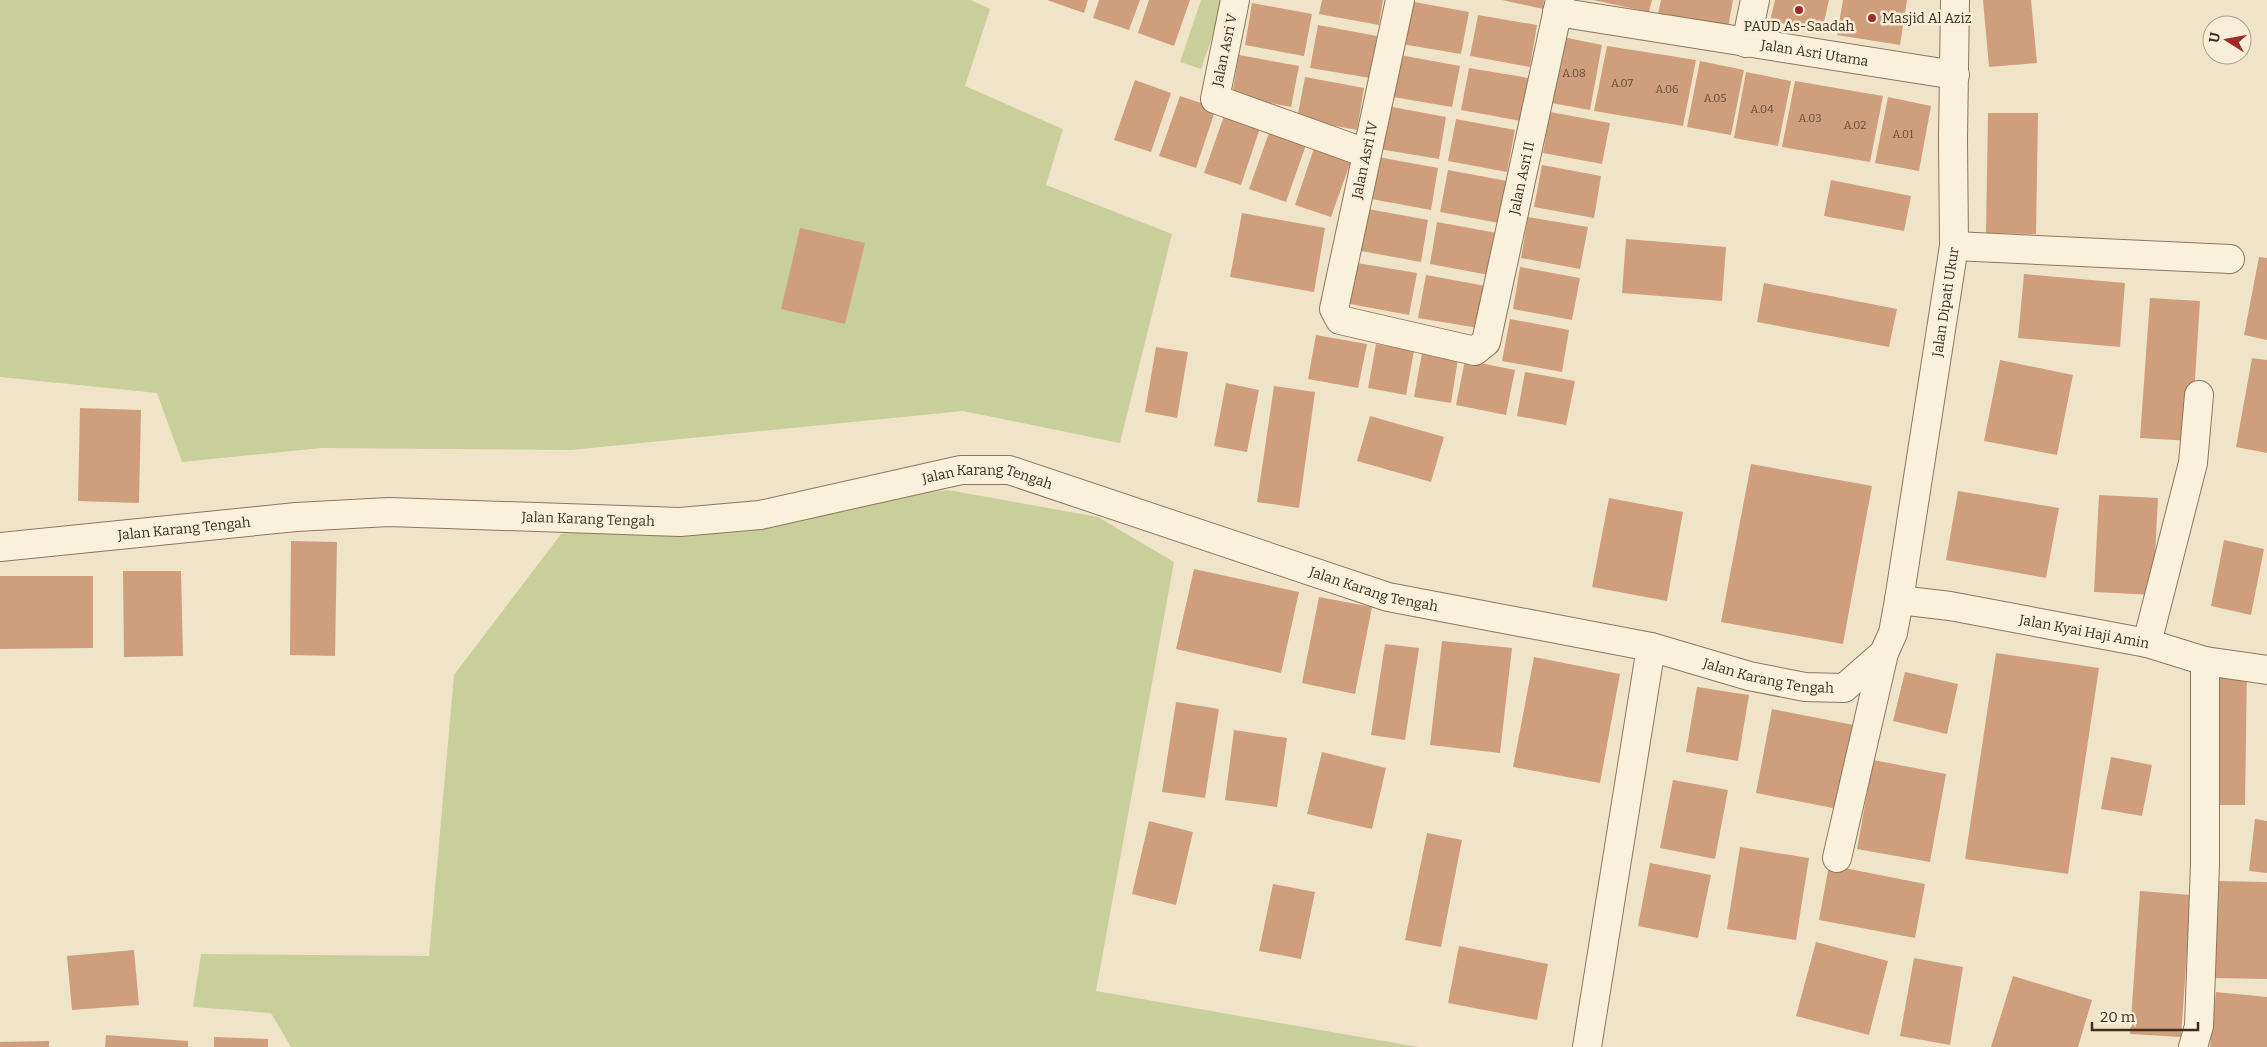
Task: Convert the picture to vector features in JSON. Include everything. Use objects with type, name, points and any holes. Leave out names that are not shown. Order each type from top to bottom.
[{"type":"street","name":"Jalan Asri V","points":[[1235,0],[1215,99],[1366,153]]},
{"type":"street","name":"Jalan Asri IV","points":[[1340,320],[1334,309],[1400,0]]},
{"type":"street","points":[[1746,42],[1755,0]]},
{"type":"street","name":"Jalan Dipati Ukur","points":[[1899,600],[1954,246],[1952,148],[1955,76],[1955,0]]},
{"type":"street","name":"Jalan Asri Utama","points":[[1558,6],[1746,42],[1955,76]]},
{"type":"street","name":"Jalan Asri II","points":[[1340,320],[1475,351],[1486,342],[1558,6]]},
{"type":"street","points":[[1954,246],[2230,259]]},
{"type":"street","points":[[2147,643],[2193,464],[2199,395]]},
{"type":"street","name":"Jalan Karang Tengah","points":[[0,548],[296,516],[389,512],[680,522],[760,515],[961,470],[1009,470],[1388,597],[1651,647],[1749,676],[1804,687],[1844,688],[1884,653],[1893,633],[1899,600]]},
{"type":"street","name":"Jalan Kyai Haji Amin","points":[[1899,600],[1950,606],[2147,643],[2206,661],[2267,670]]},
{"type":"street","points":[[1587,1047],[1651,647]]},
{"type":"street","points":[[1837,858],[1884,653]]},
{"type":"street","points":[[2193,1047],[2199,1026],[2205,864],[2206,661]]},
{"type":"green space","points":[[0,0],[971,0],[990,9],[965,86],[1063,129],[1046,185],[1172,234],[1120,443],[963,411],[571,450],[322,448],[182,462],[157,393],[0,377]]},
{"type":"green space","points":[[1201,0],[1225,0],[1201,69],[1180,62]]},
{"type":"green space","points":[[948,490],[1098,517],[1174,562],[1096,991],[1418,1047],[291,1047],[271,1013],[193,1007],[201,954],[429,956],[454,675],[561,534]]},
{"type":"building","points":[[1047,0],[1088,0],[1084,13]]},
{"type":"building","points":[[1099,0],[1140,0],[1129,30],[1093,18]]},
{"type":"building","points":[[1149,0],[1190,0],[1174,46],[1138,33]]},
{"type":"building","points":[[1322,0],[1383,0],[1379,25],[1319,14]]},
{"type":"building","points":[[1502,0],[1544,0],[1543,9]]},
{"type":"building","points":[[1593,0],[1652,0],[1649,12]]},
{"type":"building","points":[[1661,0],[1733,0],[1728,28],[1658,14]]},
{"type":"building","name":"PAUD As-Saadah","points":[[1775,0],[1829,0],[1822,31],[1770,21]]},
{"type":"building","name":"Masjid Al Aziz","points":[[1843,0],[1907,0],[1900,45],[1837,35]]},
{"type":"building","points":[[1983,0],[2031,0],[2037,63],[1989,67]]},
{"type":"building","points":[[1409,1],[1469,12],[1461,54],[1402,44]]},
{"type":"building","points":[[1252,3],[1312,14],[1304,56],[1245,45]]},
{"type":"building","points":[[1478,15],[1537,25],[1530,67],[1470,56]]},
{"type":"building","points":[[1318,25],[1377,36],[1370,78],[1310,68]]},
{"type":"building","points":[[1558,36],[1602,45],[1590,110],[1546,102]]},
{"type":"building","points":[[1607,46],[1696,60],[1683,126],[1594,111]]},
{"type":"building","points":[[1239,55],[1299,66],[1291,107],[1232,96]]},
{"type":"building","points":[[1400,55],[1460,66],[1452,107],[1393,97]]},
{"type":"building","points":[[1700,61],[1744,70],[1731,135],[1687,127]]},
{"type":"building","points":[[1469,68],[1529,78],[1521,121],[1461,110]]},
{"type":"building","points":[[1746,72],[1791,81],[1778,146],[1734,138]]},
{"type":"building","points":[[1305,77],[1364,88],[1357,130],[1297,119]]},
{"type":"building","points":[[1135,80],[1171,93],[1151,152],[1114,140]]},
{"type":"building","points":[[1795,81],[1883,96],[1870,162],[1782,147]]},
{"type":"building","points":[[1180,96],[1216,108],[1196,168],[1159,156]]},
{"type":"building","points":[[1888,97],[1931,106],[1919,171],[1875,163]]},
{"type":"building","points":[[1387,106],[1446,117],[1439,159],[1379,149]]},
{"type":"building","points":[[1550,112],[1610,123],[1602,164],[1543,153]]},
{"type":"building","points":[[1225,113],[1261,125],[1241,185],[1204,173]]},
{"type":"building","points":[[1988,113],[2038,113],[2036,234],[1986,233]]},
{"type":"building","points":[[1456,119],[1515,130],[1507,172],[1448,161]]},
{"type":"building","points":[[1270,130],[1307,142],[1286,202],[1249,189]]},
{"type":"building","points":[[1315,145],[1352,158],[1331,217],[1295,205]]},
{"type":"building","points":[[1378,157],[1438,168],[1431,210],[1371,199]]},
{"type":"building","points":[[1542,165],[1601,176],[1594,218],[1534,207]]},
{"type":"building","points":[[1448,170],[1507,181],[1499,223],[1440,212]]},
{"type":"building","points":[[1831,180],[1911,196],[1904,231],[1824,216]]},
{"type":"building","points":[[1368,209],[1428,220],[1421,262],[1361,251]]},
{"type":"building","points":[[1242,213],[1325,228],[1314,292],[1230,277]]},
{"type":"building","points":[[1528,217],[1588,227],[1580,269],[1521,258]]},
{"type":"building","points":[[1437,222],[1497,233],[1489,275],[1430,264]]},
{"type":"building","points":[[800,228],[865,243],[845,324],[781,309]]},
{"type":"building","points":[[1626,239],[1726,247],[1722,301],[1622,293]]},
{"type":"building","points":[[2259,257],[2267,258],[2267,340],[2244,335]]},
{"type":"building","points":[[1357,263],[1417,273],[1409,315],[1350,304]]},
{"type":"building","points":[[1520,267],[1580,278],[1572,320],[1513,309]]},
{"type":"building","points":[[2024,274],[2125,283],[2120,347],[2018,338]]},
{"type":"building","points":[[1426,275],[1486,286],[1478,328],[1418,318]]},
{"type":"building","points":[[1764,283],[1897,309],[1889,347],[1757,322]]},
{"type":"building","points":[[2150,298],[2200,301],[2191,441],[2140,438]]},
{"type":"building","points":[[1510,319],[1569,330],[1562,372],[1502,361]]},
{"type":"building","points":[[1316,335],[1367,344],[1358,388],[1308,379]]},
{"type":"building","points":[[1376,344],[1414,351],[1406,395],[1368,388]]},
{"type":"building","points":[[1156,347],[1188,352],[1177,418],[1145,412]]},
{"type":"building","points":[[1422,353],[1458,359],[1451,403],[1414,397]]},
{"type":"building","points":[[2252,358],[2267,360],[2267,453],[2236,447]]},
{"type":"building","points":[[1465,360],[1515,370],[1506,415],[1456,405]]},
{"type":"building","points":[[2000,360],[2073,375],[2057,455],[1984,441]]},
{"type":"building","points":[[1525,372],[1575,381],[1566,425],[1517,416]]},
{"type":"building","points":[[1226,383],[1259,390],[1247,452],[1214,446]]},
{"type":"building","points":[[1274,386],[1315,392],[1299,508],[1257,502]]},
{"type":"building","points":[[80,408],[141,410],[139,503],[78,501]]},
{"type":"building","points":[[1370,416],[1444,437],[1431,482],[1357,461]]},
{"type":"building","points":[[1751,464],[1872,486],[1843,644],[1721,622]]},
{"type":"building","points":[[1958,491],[2059,508],[2046,578],[1946,560]]},
{"type":"building","points":[[2099,495],[2158,498],[2153,595],[2094,592]]},
{"type":"building","points":[[1609,498],[1683,512],[1667,601],[1592,587]]},
{"type":"building","points":[[2224,540],[2264,549],[2251,615],[2211,606]]},
{"type":"building","points":[[291,541],[337,542],[335,656],[290,655]]},
{"type":"building","points":[[1194,569],[1299,592],[1281,673],[1176,649]]},
{"type":"building","points":[[123,571],[181,571],[183,656],[124,657]]},
{"type":"building","points":[[0,576],[93,576],[93,648],[0,649]]},
{"type":"building","points":[[1319,597],[1372,607],[1355,694],[1302,683]]},
{"type":"building","points":[[1442,641],[1512,648],[1500,753],[1430,745]]},
{"type":"building","points":[[1385,644],[1419,648],[1405,740],[1371,735]]},
{"type":"building","points":[[1996,653],[2099,668],[2068,874],[1965,859]]},
{"type":"building","points":[[1534,657],[1620,674],[1600,783],[1513,767]]},
{"type":"building","points":[[2218,669],[2247,669],[2245,805],[2216,805]]},
{"type":"building","points":[[1905,672],[1958,684],[1947,734],[1893,721]]},
{"type":"building","points":[[1697,687],[1749,695],[1738,761],[1686,752]]},
{"type":"building","points":[[1176,702],[1219,709],[1205,798],[1162,792]]},
{"type":"building","points":[[1772,709],[1859,726],[1843,810],[1756,793]]},
{"type":"building","points":[[1234,730],[1287,738],[1277,807],[1225,800]]},
{"type":"building","points":[[1322,752],[1386,768],[1372,829],[1307,814]]},
{"type":"building","points":[[2111,757],[2152,765],[2142,816],[2101,809]]},
{"type":"building","points":[[1873,760],[1946,774],[1930,862],[1857,849]]},
{"type":"building","points":[[1673,780],[1728,790],[1715,859],[1660,848]]},
{"type":"building","points":[[2255,819],[2267,821],[2267,873],[2249,871]]},
{"type":"building","points":[[1149,821],[1193,832],[1176,905],[1132,894]]},
{"type":"building","points":[[1427,833],[1462,840],[1441,947],[1405,940]]},
{"type":"building","points":[[1740,847],[1809,858],[1796,940],[1727,929]]},
{"type":"building","points":[[1650,863],[1711,875],[1698,938],[1638,926]]},
{"type":"building","points":[[1829,865],[1925,884],[1915,938],[1819,920]]},
{"type":"building","points":[[2217,881],[2267,882],[2267,979],[2214,978]]},
{"type":"building","points":[[1273,884],[1315,892],[1301,959],[1259,951]]},
{"type":"building","points":[[2140,891],[2191,895],[2181,1037],[2130,1034]]},
{"type":"building","points":[[1816,942],[1888,961],[1869,1035],[1796,1016]]},
{"type":"building","points":[[1459,946],[1548,964],[1537,1020],[1448,1003]]},
{"type":"building","points":[[134,950],[139,1005],[72,1010],[67,956]]},
{"type":"building","points":[[1914,958],[1963,967],[1950,1045],[1900,1036]]},
{"type":"building","points":[[2013,976],[2092,1000],[2078,1047],[1991,1047]]},
{"type":"building","points":[[2216,992],[2267,997],[2267,1047],[2210,1047]]},
{"type":"building","points":[[106,1035],[188,1041],[188,1047],[105,1047]]},
{"type":"building","points":[[214,1037],[268,1039],[268,1047],[214,1047]]},
{"type":"building","points":[[49,1041],[49,1047],[0,1047],[0,1042]]},
{"type":"place","name":"PAUD As-Saadah","points":[[1799,10]]},
{"type":"place","name":"Masjid Al Aziz","points":[[1872,18]]}]
